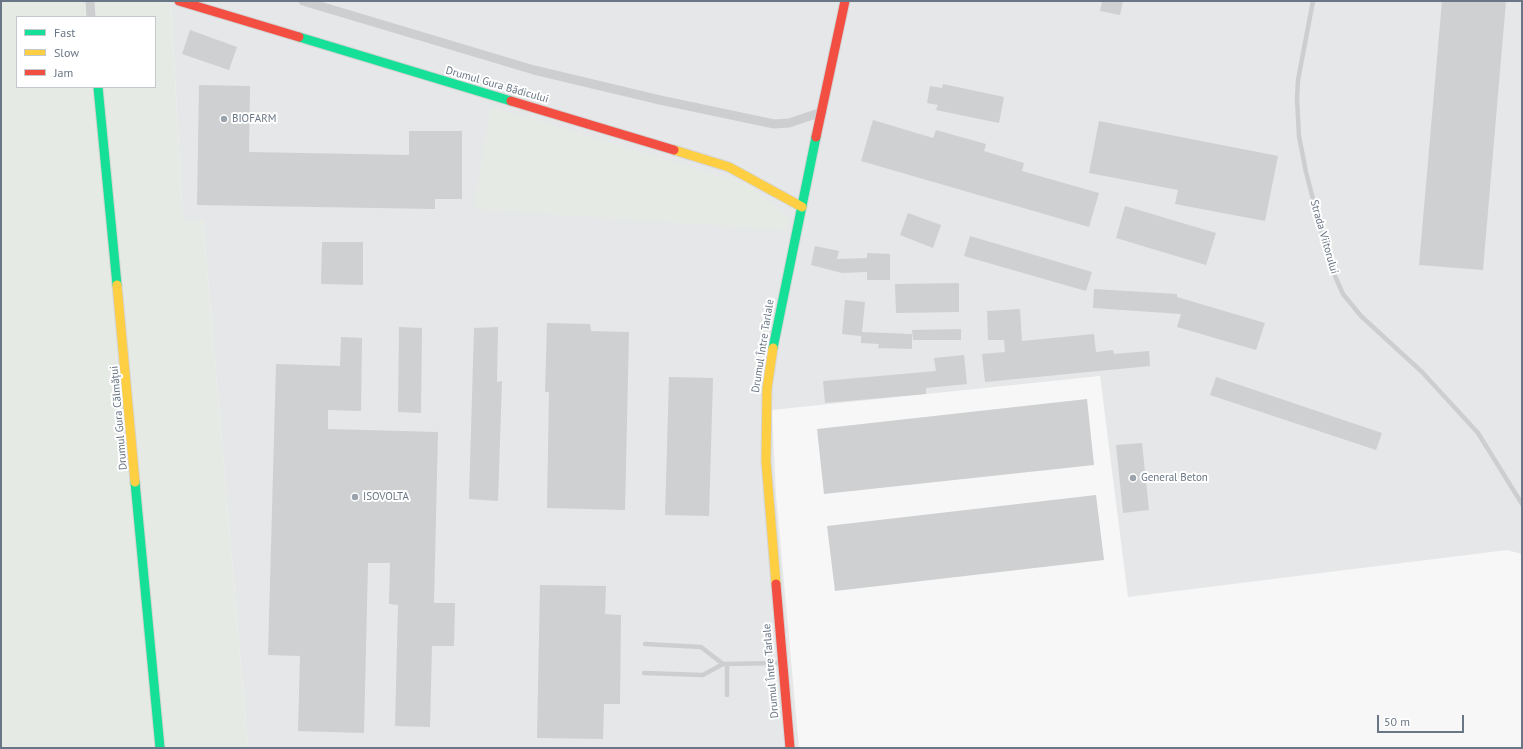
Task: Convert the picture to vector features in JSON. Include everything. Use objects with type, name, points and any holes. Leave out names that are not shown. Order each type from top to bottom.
[{"type":"street","points":[[90,1],[91,16]]},
{"type":"street","name":"Drumul Gura Bădicului","points":[[179,1],[729,167],[762,183],[802,207]]},
{"type":"street","points":[[303,1],[534,70],[660,100],[774,124],[789,123],[822,112]]},
{"type":"street","name":"Drumul Între Tarlale","points":[[790,748],[766,461],[766,411],[772,356],[845,1]]},
{"type":"street","name":"Drumul Gura Călmățui","points":[[98,88],[160,748]]},
{"type":"lane","name":"Strada Viitorului","points":[[1313,1],[1298,80],[1296,99],[1299,136],[1306,172],[1330,265],[1343,294],[1361,316],[1422,372],[1478,433],[1522,504]]},
{"type":"lane","points":[[645,644],[701,647],[725,664]]},
{"type":"lane","points":[[644,673],[703,675],[725,664],[783,662]]},
{"type":"lane","points":[[725,664],[727,695]]},
{"type":"shaded area","points":[[1,1],[162,1],[171,4],[183,221],[203,220],[248,748],[1,748]]},
{"type":"shaded area","points":[[162,1],[1522,1],[1522,554],[1507,550],[1128,597],[1100,376],[772,410],[776,494],[799,748],[248,748],[203,220],[183,222],[171,4]]},
{"type":"shaded area","points":[[491,107],[747,184],[789,217],[787,230],[474,209]]},
{"type":"building","points":[[1102,1],[1123,1],[1120,15],[1100,11]]},
{"type":"building","points":[[1442,1],[1506,1],[1483,270],[1419,265]]},
{"type":"building","points":[[190,30],[237,47],[229,70],[182,54]]},
{"type":"building","points":[[943,84],[1004,97],[999,123],[936,110],[938,105],[927,103],[930,86],[942,88]]},
{"type":"building","name":"BIOFARM","points":[[199,85],[250,86],[249,152],[409,155],[409,131],[462,131],[462,199],[435,199],[435,209],[197,205]]},
{"type":"building","points":[[873,120],[933,138],[936,130],[986,144],[984,151],[1024,163],[1022,171],[1099,193],[1089,227],[861,161]]},
{"type":"building","points":[[1099,121],[1278,156],[1265,221],[1175,204],[1178,190],[1089,173]]},
{"type":"building","points":[[1125,206],[1216,233],[1206,265],[1116,238]]},
{"type":"building","points":[[908,213],[941,225],[933,248],[900,235]]},
{"type":"building","points":[[970,236],[1092,272],[1086,291],[964,256]]},
{"type":"building","points":[[322,242],[363,242],[363,285],[321,284]]},
{"type":"building","points":[[815,246],[839,251],[837,259],[867,258],[867,253],[890,254],[890,280],[867,280],[867,272],[842,273],[811,265]]},
{"type":"building","points":[[959,283],[959,312],[896,313],[895,284]]},
{"type":"building","points":[[1094,289],[1177,294],[1177,297],[1265,323],[1256,350],[1177,327],[1181,314],[1093,308]]},
{"type":"building","points":[[845,300],[865,302],[862,332],[912,334],[912,349],[878,348],[879,344],[861,343],[861,336],[842,334]]},
{"type":"building","points":[[1020,309],[1022,341],[1094,334],[1096,352],[1113,350],[1114,354],[1149,351],[1150,366],[985,382],[982,354],[1005,352],[1004,340],[988,340],[987,311]]},
{"type":"building","points":[[547,323],[590,324],[591,331],[629,332],[625,510],[547,508],[549,392],[545,392]]},
{"type":"building","points":[[399,327],[422,328],[421,413],[398,412]]},
{"type":"building","points":[[498,327],[497,382],[502,381],[498,501],[469,499],[474,328]]},
{"type":"building","points":[[961,329],[961,340],[913,340],[912,330]]},
{"type":"building","name":"ISOVOLTA","points":[[341,337],[362,338],[361,411],[328,410],[328,429],[438,432],[434,603],[455,603],[454,646],[432,646],[430,727],[395,726],[398,605],[389,604],[390,563],[368,563],[364,733],[298,731],[300,656],[268,655],[276,364],[340,366]]},
{"type":"building","points":[[964,355],[967,384],[926,388],[926,394],[825,403],[823,381],[936,371],[934,358]]},
{"type":"building","points":[[669,377],[713,378],[709,516],[665,515]]},
{"type":"building","points":[[1216,377],[1382,433],[1376,450],[1210,395]]},
{"type":"building","points":[[1087,399],[1094,465],[824,494],[817,429]]},
{"type":"building","name":"General Beton","points":[[1142,443],[1149,510],[1123,513],[1116,445]]},
{"type":"building","points":[[1096,495],[1104,560],[835,591],[827,526]]},
{"type":"building","points":[[540,585],[606,586],[605,614],[621,615],[620,704],[604,704],[603,739],[537,738]]},
{"type":"traffic: fast","points":[[299,37],[511,101]]},
{"type":"traffic: fast","points":[[98,88],[117,285]]},
{"type":"traffic: fast","points":[[773,348],[816,137]]},
{"type":"traffic: fast","points":[[135,482],[160,748]]},
{"type":"traffic: slow","points":[[674,150],[729,167],[802,207]]},
{"type":"traffic: slow","points":[[117,285],[135,482]]},
{"type":"traffic: slow","points":[[773,348],[767,389],[766,461],[776,584]]},
{"type":"traffic: jam","points":[[179,1],[299,37]]},
{"type":"traffic: jam","points":[[816,137],[845,1]]},
{"type":"traffic: jam","points":[[511,101],[674,150]]},
{"type":"traffic: jam","points":[[776,584],[790,748]]},
{"type":"place","name":"BIOFARM","points":[[224,119]]},
{"type":"place","name":"General Beton","points":[[1133,478]]},
{"type":"place","name":"ISOVOLTA","points":[[355,497]]}]
